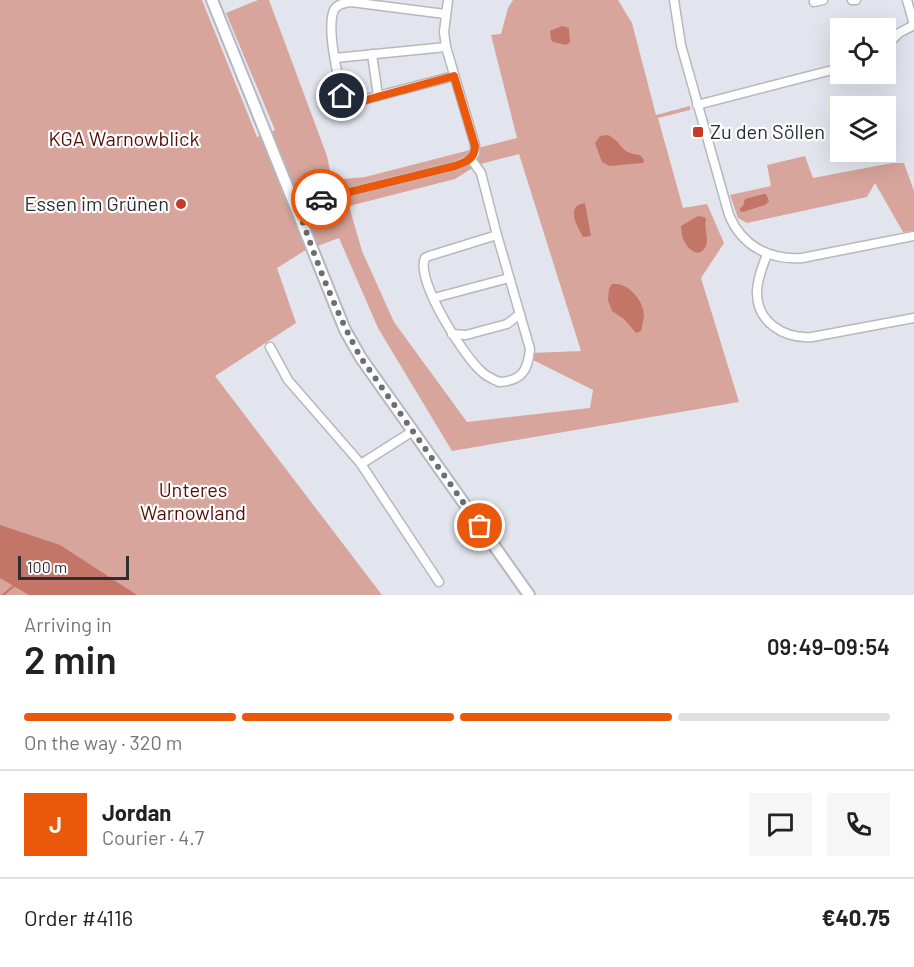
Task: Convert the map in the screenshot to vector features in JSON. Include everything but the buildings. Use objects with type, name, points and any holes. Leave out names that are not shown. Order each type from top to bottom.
[{"type":"main road","points":[[212,0],[297,205],[327,289],[345,330],[361,358],[529,595]]},
{"type":"street","points":[[297,205],[425,174],[471,159],[475,153],[475,146],[446,47],[444,32],[448,0]]},
{"type":"street","points":[[674,0],[681,45],[733,225],[746,241],[767,254],[801,258],[914,236]]},
{"type":"street","points":[[896,36],[914,25],[907,0]]},
{"type":"street","points":[[445,14],[351,2],[343,3],[334,10],[335,58],[342,96],[348,102],[355,103],[454,76]]},
{"type":"street","points":[[335,58],[446,47]]},
{"type":"street","points":[[372,54],[378,96]]},
{"type":"street","points":[[698,105],[830,71]]},
{"type":"street","points":[[471,159],[481,173],[530,349],[526,369],[521,375],[498,382],[481,372],[452,334],[434,298],[423,268],[426,258],[497,235]]},
{"type":"street","points":[[767,254],[758,282],[757,301],[765,318],[779,332],[801,338],[812,338],[914,318]]},
{"type":"street","points":[[434,298],[509,278]]},
{"type":"street","points":[[452,334],[466,335],[507,324],[520,314]]},
{"type":"street","points":[[270,347],[288,380],[361,464],[439,582]]},
{"type":"street","points":[[361,464],[413,431]]},
{"type":"green space","points":[[0,0],[202,0],[257,137],[275,130],[226,13],[258,0],[269,0],[327,156],[332,180],[365,177],[517,138],[491,35],[501,34],[508,8],[513,0],[618,0],[632,23],[656,115],[690,106],[690,110],[658,118],[683,208],[707,204],[724,243],[701,278],[739,402],[452,451],[378,328],[339,238],[304,251],[277,268],[296,323],[215,376],[382,595],[0,595]],"holes":[[[519,154],[581,351],[530,353],[529,358],[593,390],[590,408],[467,422],[394,322],[362,251],[349,206],[455,179],[477,165]]]},
{"type":"green space","points":[[805,156],[813,178],[892,163],[904,163],[914,191],[914,231],[903,232],[875,183],[867,197],[747,223],[738,218],[730,195],[771,186],[767,165]]},
{"type":"shaded area","points":[[562,26],[569,28],[570,42],[566,45],[553,42],[551,39],[550,31]]},
{"type":"shaded area","points":[[608,135],[624,150],[640,155],[644,160],[643,163],[609,166],[602,162],[595,143],[600,136]]},
{"type":"shaded area","points":[[764,194],[769,201],[765,205],[740,211],[745,199]]},
{"type":"shaded area","points":[[585,203],[591,236],[583,237],[574,212],[575,208]]},
{"type":"shaded area","points":[[698,216],[706,219],[707,243],[706,247],[698,253],[685,243],[681,226]]},
{"type":"shaded area","points":[[612,284],[624,286],[638,299],[644,316],[641,331],[636,333],[624,319],[612,311],[608,300]]},
{"type":"shaded area","points":[[0,525],[60,545],[137,595],[29,595],[0,578]]},
{"type":"waterway","points":[[3,595],[16,584]]},
{"type":"way so far","points":[[321,199],[297,205],[327,289],[345,330],[361,358],[480,526]]},
{"type":"place","name":"Zu den Söllen","points":[[698,132]]},
{"type":"place","name":"Essen im Grünen","points":[[181,204]]},
{"type":"route","points":[[321,199],[455,166],[471,159],[475,153],[475,146],[454,76],[355,103],[348,102],[342,96]]},
{"type":"park label","name":"KGA Warnowblick","points":[[124,139]]},
{"type":"park label","name":"Unteres Warnowland","points":[[193,502]]}]
